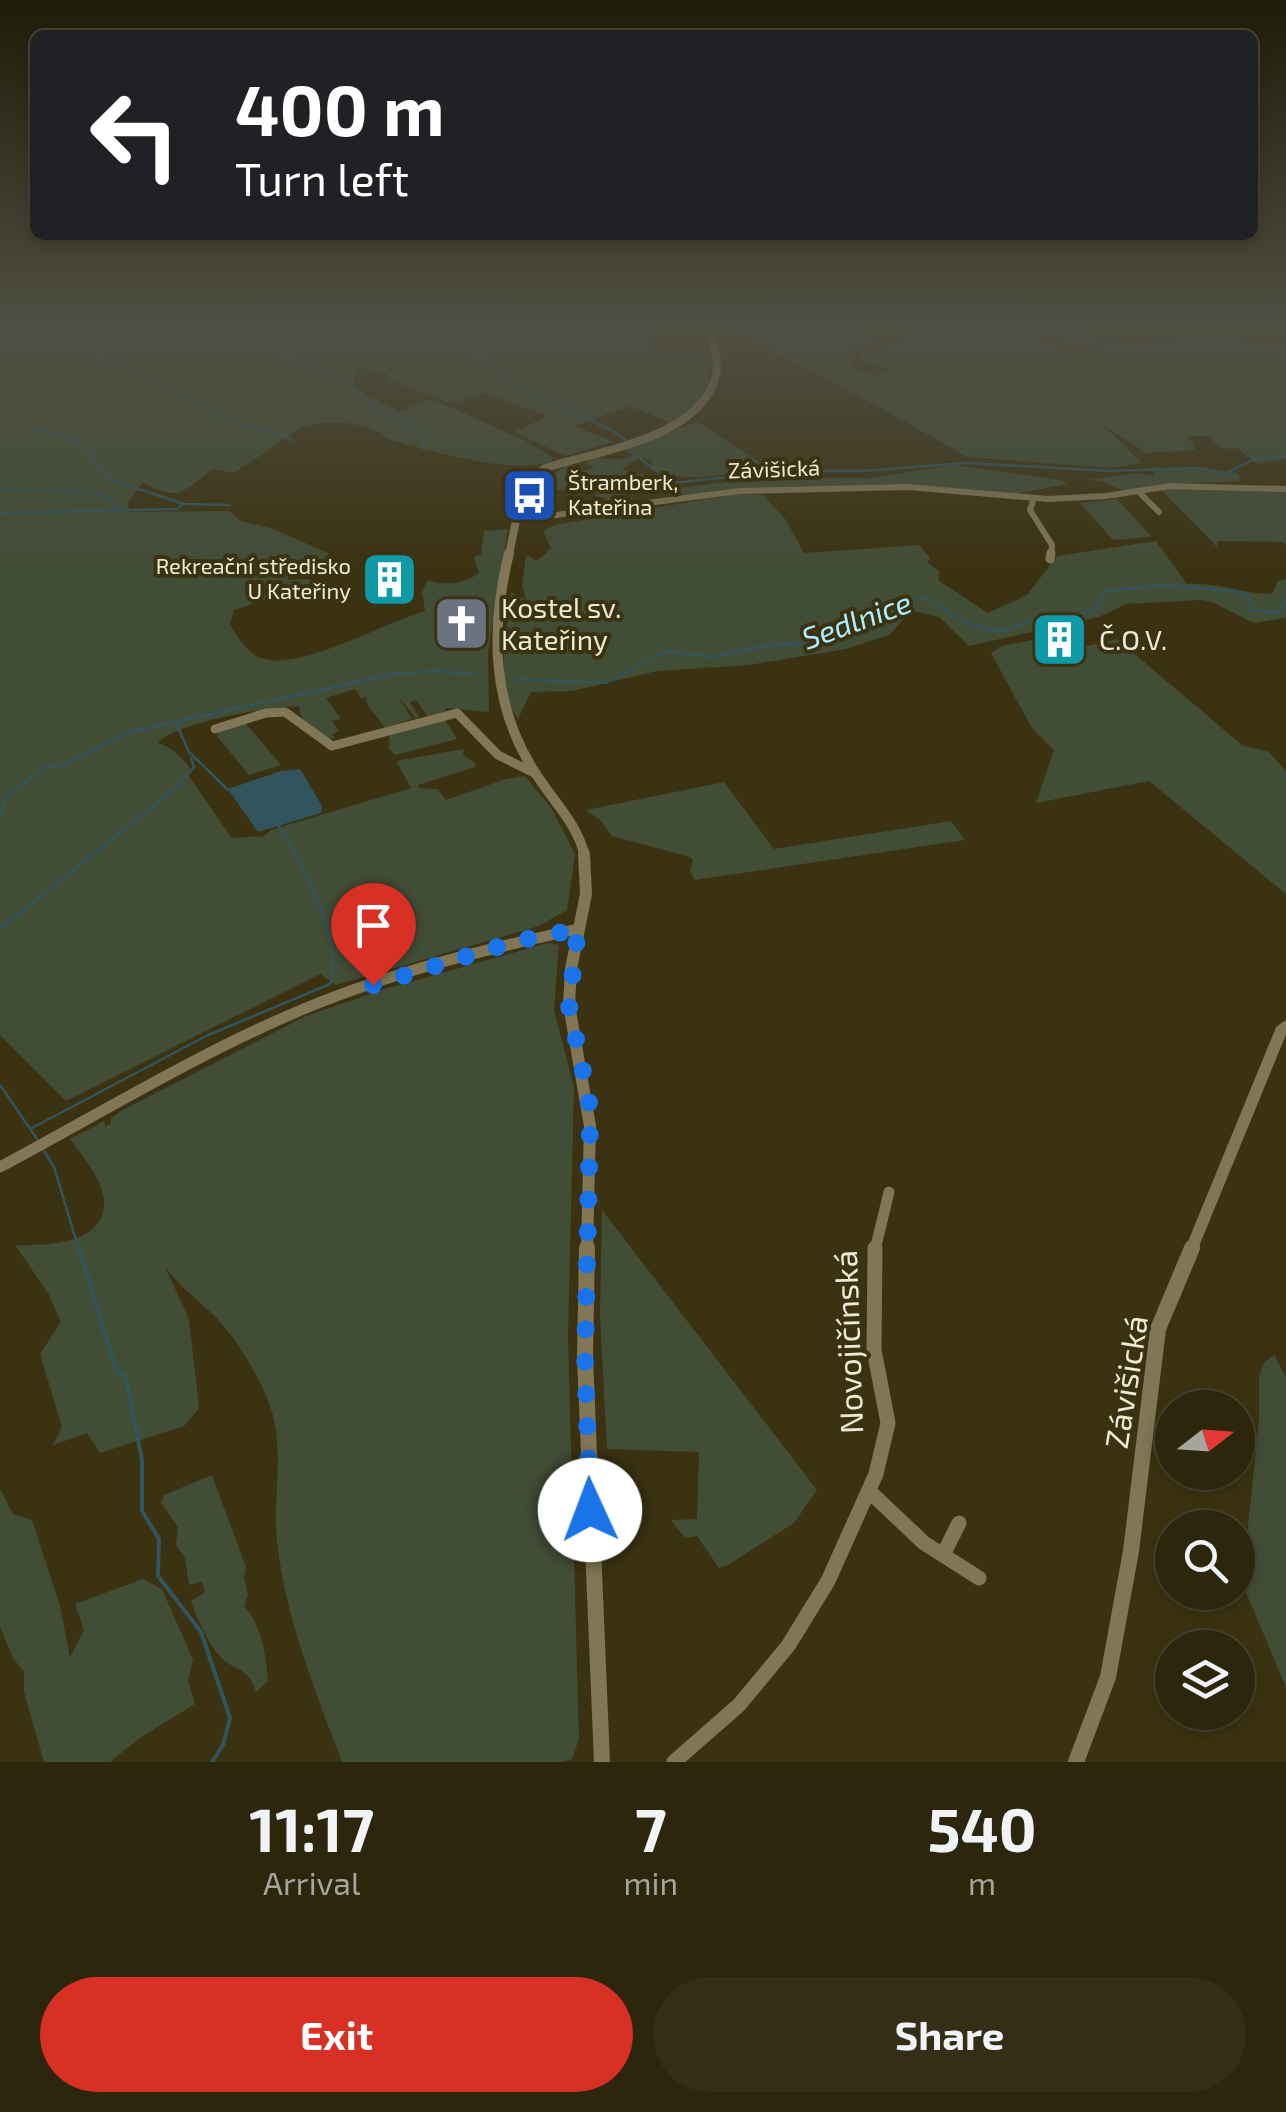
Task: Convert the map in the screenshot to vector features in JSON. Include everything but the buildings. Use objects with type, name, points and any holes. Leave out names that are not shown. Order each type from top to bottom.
[{"type":"street","points":[[602,1762],[585,1357],[589,1100],[569,1006],[587,871],[584,850],[561,807],[536,774],[506,716],[496,683],[502,588],[527,484],[543,469],[669,430],[691,417],[699,404]]},
{"type":"street","name":"Závišická","points":[[517,524],[739,491],[908,486],[1034,498],[1208,485],[1286,488]]},
{"type":"street","points":[[1138,491],[1160,512]]},
{"type":"street","points":[[1034,498],[1030,510],[1052,545],[1050,559]]},
{"type":"street","points":[[215,730],[266,713],[285,712],[332,746],[456,713],[467,718],[496,754],[536,774]]},
{"type":"street","points":[[0,1167],[270,1024],[416,972],[517,941],[578,929]]},
{"type":"street","name":"Závišická","points":[[1076,1762],[1108,1677],[1131,1551],[1158,1329],[1281,1031],[1286,1027]]},
{"type":"street","name":"Novojičínská","points":[[674,1762],[761,1685],[808,1620],[839,1564],[869,1490],[888,1431],[875,1356],[874,1246],[888,1192]]},
{"type":"street","points":[[869,1490],[924,1543],[979,1578]]},
{"type":"street","points":[[943,1555],[959,1523]]},
{"type":"green space","points":[[0,404],[386,404],[400,411],[418,404],[444,404],[526,441],[553,458],[535,465],[493,464],[387,439],[356,424],[316,424],[294,432],[233,473],[213,469],[173,493],[143,482],[128,502],[129,512],[229,511],[241,521],[271,528],[328,553],[328,557],[288,574],[288,580],[308,579],[315,583],[234,610],[230,625],[243,644],[256,656],[277,660],[319,652],[425,611],[422,592],[428,580],[454,583],[473,577],[479,573],[474,557],[481,554],[484,531],[508,529],[488,653],[489,712],[446,708],[428,717],[416,700],[410,702],[419,717],[416,719],[398,696],[412,719],[385,728],[366,697],[361,698],[355,689],[326,698],[341,719],[332,721],[339,731],[332,734],[335,739],[311,728],[299,706],[203,722],[157,743],[186,762],[192,772],[188,775],[232,838],[264,836],[271,830],[411,788],[396,761],[464,749],[463,755],[475,767],[418,785],[419,788],[438,789],[446,800],[525,776],[552,809],[575,854],[567,910],[539,926],[336,985],[320,974],[66,1101],[0,1035]]},
{"type":"green space","points":[[515,404],[695,404],[674,424],[630,406],[575,426],[614,442],[565,456],[514,432],[548,416]]},
{"type":"green space","points":[[1286,404],[1286,459],[1257,464],[1237,448],[1222,449],[1208,436],[1188,436],[1196,450],[1146,453],[1102,424],[1142,463],[1114,468],[967,457],[876,405]]},
{"type":"green space","points":[[698,422],[767,467],[722,475],[677,476],[651,466],[652,460],[639,458],[621,470],[650,476],[654,481],[616,487],[630,506],[595,506],[594,502],[607,497],[597,498],[594,489],[609,487],[608,482],[585,484],[587,494],[554,489],[550,486],[558,481],[553,477],[541,482],[567,465],[582,467],[583,472],[595,467],[585,464],[591,458],[630,457],[636,454],[627,447]]},
{"type":"green space","points":[[954,465],[1067,484],[1015,494],[925,486],[685,496],[677,488],[761,478],[869,478]]},
{"type":"green space","points":[[1151,467],[1238,473],[1242,481],[1162,484],[1124,491],[1102,481],[1088,480],[1136,473],[1156,476]]},
{"type":"green space","points":[[1161,490],[1286,491],[1286,545],[1217,541],[1219,549]]},
{"type":"green space","points":[[736,494],[763,495],[786,520],[804,553],[919,545],[930,558],[927,562],[939,571],[939,581],[988,613],[1027,595],[1057,556],[1156,541],[1187,584],[1272,594],[1278,581],[1286,579],[1286,618],[1254,623],[1201,600],[1126,604],[1099,617],[969,646],[939,617],[917,612],[908,614],[889,635],[846,649],[749,665],[657,671],[572,691],[531,692],[518,719],[506,691],[504,674],[511,592],[526,600],[522,585],[526,555],[537,561],[551,548],[543,531],[555,525]]},
{"type":"green space","points":[[1117,499],[1150,537],[1113,540],[1080,503]]},
{"type":"green space","points":[[1117,639],[1243,746],[1268,751],[1286,771],[1286,894],[1149,781],[1036,803],[1054,750],[1032,728],[991,653],[1002,646],[1033,640],[1063,652]]},
{"type":"green space","points":[[443,717],[457,739],[395,755],[389,749],[390,732]]},
{"type":"green space","points":[[242,722],[281,765],[249,775],[217,736],[219,731]]},
{"type":"green space","points":[[724,782],[774,849],[951,821],[965,840],[695,880],[690,872],[690,857],[612,836],[586,810]]},
{"type":"green space","points":[[548,943],[559,945],[554,1010],[574,1087],[568,1337],[579,1739],[572,1759],[563,1762],[342,1762],[303,1654],[281,1571],[276,1524],[278,1451],[273,1415],[242,1351],[217,1319],[165,1267],[189,1319],[199,1408],[184,1426],[100,1453],[87,1433],[53,1445],[62,1427],[40,1354],[61,1322],[48,1293],[15,1245],[71,1240],[95,1227],[102,1216],[100,1185],[70,1139],[104,1121],[105,1126],[111,1124],[111,1118],[121,1111],[306,1016],[385,989]]},
{"type":"green space","points":[[602,1210],[817,1490],[794,1523],[728,1565],[719,1568],[697,1536],[685,1538],[671,1520],[697,1519],[699,1452],[607,1449],[600,1317]]},
{"type":"green space","points":[[1274,1355],[1286,1377],[1286,1687],[1253,1610],[1255,1510],[1250,1510],[1252,1490],[1255,1490],[1259,1375]]},
{"type":"green space","points":[[212,1475],[246,1567],[248,1595],[244,1606],[255,1622],[264,1651],[268,1681],[256,1692],[249,1677],[217,1653],[202,1628],[191,1601],[205,1592],[202,1582],[189,1585],[185,1558],[176,1545],[178,1527],[161,1503],[164,1495]]},
{"type":"green space","points":[[0,1489],[13,1514],[32,1520],[60,1606],[70,1657],[84,1630],[75,1604],[143,1579],[162,1589],[193,1660],[188,1680],[195,1704],[141,1737],[110,1762],[44,1762],[24,1692],[24,1672],[13,1658],[0,1627]]},
{"type":"water","points":[[300,769],[322,806],[321,813],[258,832],[228,789],[281,771]]},
{"type":"waterway","points":[[199,404],[227,420],[294,440]]},
{"type":"waterway","points":[[371,404],[420,431],[424,449]]},
{"type":"waterway","points":[[556,404],[613,431],[627,441],[628,450],[673,483],[784,471],[862,471],[966,463],[1110,471],[1199,468],[1227,473],[1254,459],[1286,456]]},
{"type":"waterway","points":[[35,430],[79,444],[93,456],[108,479],[184,504],[230,505]]},
{"type":"waterway","points":[[0,489],[95,493],[112,499],[115,508]]},
{"type":"waterway","points":[[0,513],[177,509],[182,505]]},
{"type":"waterway","name":"Sedlnice","points":[[515,679],[606,683],[666,651],[713,657],[763,646],[812,642],[841,623],[924,597],[962,620],[1003,631],[1030,621],[1094,611],[1106,591],[1165,585],[1241,592],[1249,597],[1252,610],[1279,613],[1286,600]]},
{"type":"waterway","name":"Sedlnice","points":[[0,816],[7,796],[46,767],[63,765],[129,732],[393,674],[437,671],[477,675]]},
{"type":"waterway","points":[[176,723],[189,752],[228,790]]},
{"type":"waterway","points":[[0,929],[176,788],[194,767],[191,758]]},
{"type":"waterway","points":[[32,1128],[206,1036],[330,984],[333,967],[326,925],[309,881],[279,826]]},
{"type":"waterway","points":[[0,1085],[37,1139]]},
{"type":"waterway","points":[[44,1151],[54,1167],[79,1250]]},
{"type":"waterway","points":[[79,1248],[116,1370],[126,1377],[142,1460],[142,1511],[159,1539],[158,1576],[201,1632],[230,1718],[223,1745],[212,1762]]},
{"type":"place","name":"Štramberk, Kateřina","points":[[529,495]]},
{"type":"place","name":"Rekreační středisko U Kateřiny","points":[[390,579]]},
{"type":"place","name":"Kostel sv. Kateřiny","points":[[462,624]]},
{"type":"place","name":"Č.O.V.","points":[[1060,640]]},
{"type":"route","points":[[373,985],[517,941],[578,929],[569,1006],[589,1100],[585,1357],[590,1510]]}]
